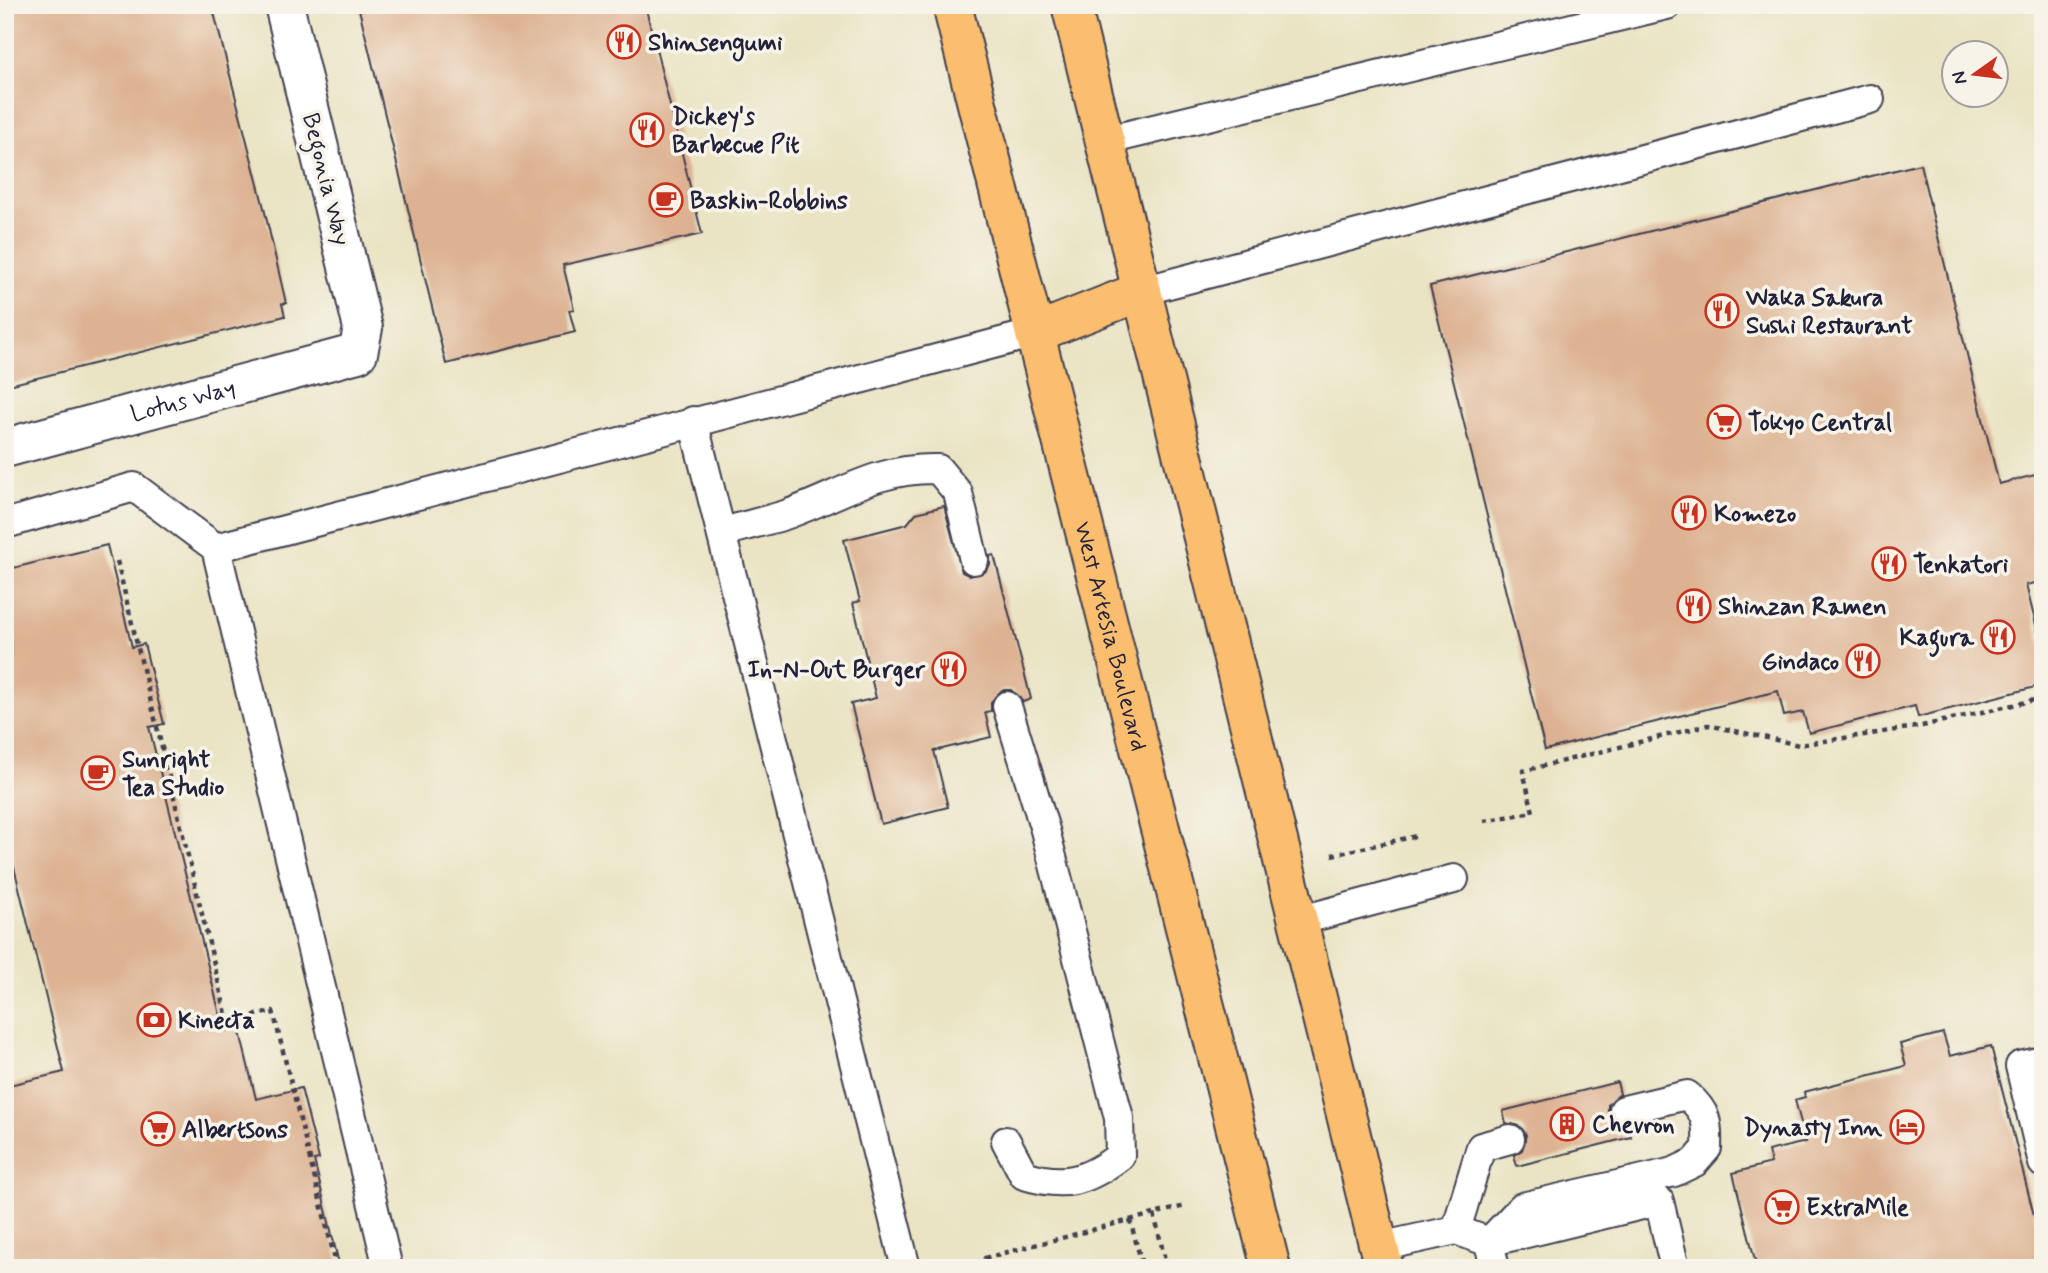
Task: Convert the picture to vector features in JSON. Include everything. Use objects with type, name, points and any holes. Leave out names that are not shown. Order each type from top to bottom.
[{"type":"main road","name":"West Artesia Boulevard","points":[[952,5],[1270,1268]]},
{"type":"main road","points":[[1070,5],[1382,1257]]},
{"type":"main road","points":[[1035,333],[1142,291]]},
{"type":"street","name":"Begonia Way","points":[[284,5],[363,328],[358,353]]},
{"type":"street","name":"Lotus Way","points":[[5,448],[358,353]]},
{"type":"lane","points":[[1104,141],[1667,5]]},
{"type":"lane","points":[[1142,291],[1870,99]]},
{"type":"lane","points":[[216,548],[1035,333]]},
{"type":"lane","points":[[693,421],[723,532],[905,1268]]},
{"type":"lane","points":[[723,532],[786,514],[859,483],[908,468],[938,469],[958,493],[974,559]]},
{"type":"lane","points":[[5,524],[134,487],[216,548],[388,1268]]},
{"type":"lane","points":[[1006,1141],[1024,1175],[1051,1184],[1094,1176],[1120,1156],[1119,1118],[1045,830],[1007,706]]},
{"type":"lane","points":[[1298,921],[1454,879]]},
{"type":"lane","points":[[2031,1063],[2043,1163]]},
{"type":"lane","points":[[1492,1255],[1522,1207],[1674,1172],[1695,1162],[1707,1148],[1707,1127],[1702,1107],[1687,1095],[1625,1110]]},
{"type":"lane","points":[[1455,1230],[1481,1147],[1510,1139]]},
{"type":"lane","points":[[1492,1255],[1660,1202],[1675,1268]]},
{"type":"lane","points":[[1382,1257],[1455,1230]]},
{"type":"lane","points":[[1455,1230],[1492,1255]]},
{"type":"path","points":[[117,561],[228,1022],[273,1011],[337,1268]]},
{"type":"path","points":[[1484,821],[1533,811],[1523,771],[1708,725],[1799,745],[1922,726],[2043,698]]},
{"type":"path","points":[[1332,855],[1416,836]]},
{"type":"path","points":[[988,1268],[985,1258],[1185,1206]]},
{"type":"path","points":[[1154,1214],[1167,1268]]},
{"type":"path","points":[[1130,1220],[1143,1268]]},
{"type":"building","points":[[5,5],[212,5],[264,208],[286,303],[282,304],[285,316],[5,386]]},
{"type":"building","points":[[358,5],[645,5],[702,234],[563,265],[574,309],[569,310],[575,332],[446,364]]},
{"type":"building","name":"Tokyo Central","points":[[1920,164],[1999,484],[2043,473],[2043,581],[2026,585],[2043,653],[2043,685],[1918,717],[1915,706],[1809,733],[1803,712],[1784,716],[1778,691],[1545,750],[1430,286]]},
{"type":"building","name":"In-N-Out Burger","points":[[944,506],[962,572],[970,576],[985,572],[990,565],[990,556],[994,555],[1031,699],[1023,702],[1011,690],[1002,690],[991,702],[991,711],[985,712],[991,737],[934,751],[948,807],[881,824],[851,704],[876,698],[853,603],[860,601],[844,540],[907,524],[916,513]]},
{"type":"building","points":[[107,545],[132,647],[144,644],[164,724],[149,727],[224,1031],[239,1028],[256,1099],[301,1088],[319,1159],[314,1160],[340,1268],[5,1268],[5,1086],[64,1072],[5,830],[5,570]]},
{"type":"building","name":"Dynasty Inn","points":[[1943,1033],[1950,1056],[1991,1046],[2043,1251],[2043,1268],[1757,1268],[1733,1173],[1771,1163],[1768,1151],[1806,1142],[1795,1100],[1805,1097],[1804,1092],[1906,1066],[1900,1044]]},
{"type":"building","name":"Chevron","points":[[1617,1082],[1620,1094],[1608,1105],[1608,1114],[1619,1126],[1628,1126],[1631,1137],[1517,1166],[1514,1155],[1522,1150],[1526,1135],[1521,1127],[1506,1123],[1503,1111]]},
{"type":"place","name":"Shinsengumi","points":[[624,42]]},
{"type":"place","name":"Dickey's Barbecue Pit","points":[[647,130]]},
{"type":"place","name":"Baskin-Robbins","points":[[666,200]]},
{"type":"place","name":"Waka Sakura Sushi Restaurant","points":[[1722,311]]},
{"type":"place","name":"Tokyo Central","points":[[1724,422]]},
{"type":"place","name":"Komezo","points":[[1689,513]]},
{"type":"place","name":"Tenkatori","points":[[1889,564]]},
{"type":"place","name":"Shinzan Ramen","points":[[1694,606]]},
{"type":"place","name":"Kagura","points":[[1998,637]]},
{"type":"place","name":"Gindaco","points":[[1863,661]]},
{"type":"place","name":"In-N-Out Burger","points":[[949,669]]},
{"type":"place","name":"Sunright Tea Studio","points":[[98,773]]},
{"type":"place","name":"Kinecta","points":[[154,1020]]},
{"type":"place","name":"Chevron","points":[[1567,1124]]},
{"type":"place","name":"Dynasty Inn","points":[[1907,1127]]},
{"type":"place","name":"Albertsons","points":[[158,1129]]},
{"type":"place","name":"ExtraMile","points":[[1782,1207]]}]
